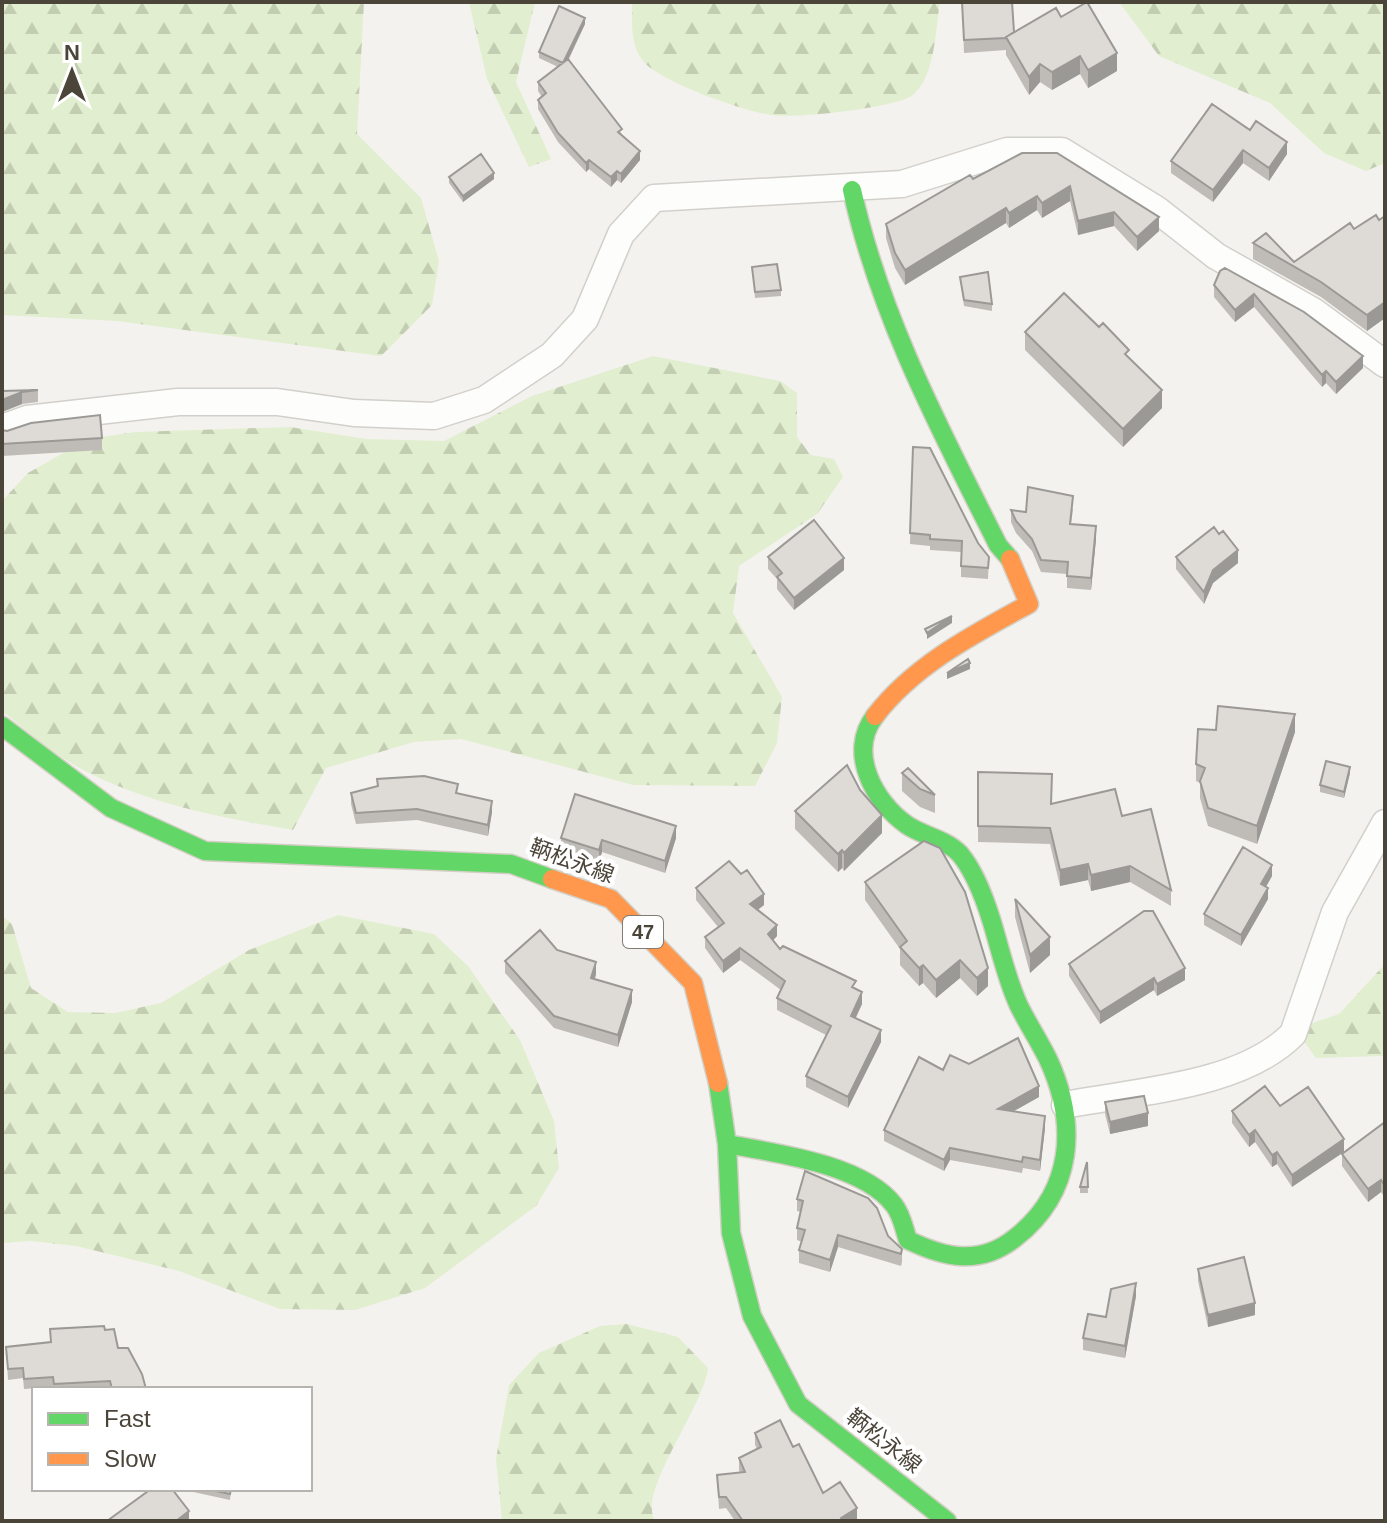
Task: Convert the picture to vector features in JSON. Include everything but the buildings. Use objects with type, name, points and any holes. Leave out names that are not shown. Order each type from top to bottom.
[{"type":"street","points":[[2,428],[27,419],[178,402],[277,402],[343,412],[434,416],[484,400],[552,355],[585,319],[621,234],[654,198],[707,193],[852,190],[902,184],[1007,151],[1062,151],[1156,209],[1216,256],[1313,311],[1385,364]]},
{"type":"street","points":[[727,1144],[806,1160],[869,1184],[894,1204],[908,1240],[941,1257],[988,1257],[1026,1232],[1061,1189],[1068,1154],[1065,1105],[1048,1061],[1021,1014],[982,890],[960,854],[941,840],[919,832],[883,805],[869,783],[864,739],[877,714],[913,675],[1029,604],[1015,565],[998,545],[889,322],[858,223],[852,190]]},
{"type":"street","name":"鞆松永線","points":[[2,726],[111,808],[205,851],[511,864],[611,899],[693,983],[717,1076],[727,1144],[731,1233],[752,1316],[798,1404],[947,1521]]},
{"type":"street","points":[[1065,1105],[1241,1069],[1282,1044],[1293,1034],[1335,912],[1385,823]]},
{"type":"green space","points":[[2,2],[364,2],[357,134],[421,198],[439,261],[432,305],[381,356],[117,321],[2,315]]},
{"type":"green space","points":[[469,2],[535,2],[516,82],[551,159],[529,167],[487,79]]},
{"type":"green space","points":[[632,2],[940,2],[931,63],[914,94],[868,108],[783,116],[723,102],[652,69],[636,48]]},
{"type":"green space","points":[[1119,2],[1385,2],[1385,163],[1366,171],[1324,153],[1270,103],[1159,56]]},
{"type":"green space","points":[[653,356],[780,381],[797,393],[797,437],[811,455],[834,459],[843,477],[817,514],[739,566],[733,613],[782,697],[777,743],[755,786],[633,785],[461,739],[414,742],[326,768],[293,830],[179,806],[96,777],[62,757],[2,711],[2,501],[28,473],[88,439],[136,432],[290,427],[366,439],[444,441],[532,396]]},
{"type":"green space","points":[[338,915],[434,934],[468,966],[520,1040],[554,1121],[559,1168],[536,1206],[425,1288],[355,1310],[280,1309],[179,1271],[76,1246],[31,1241],[2,1243],[2,916],[12,924],[31,988],[68,1012],[115,1013],[161,1003],[249,950]]},
{"type":"green space","points":[[1385,964],[1385,1056],[1316,1058],[1295,1029],[1339,1014]]},
{"type":"green space","points":[[627,1324],[678,1337],[708,1368],[704,1385],[655,1490],[652,1507],[655,1521],[502,1521],[496,1459],[509,1385],[539,1353],[600,1326]]},
{"type":"traffic: fast","points":[[852,190],[878,283],[895,328],[998,545],[1010,559]]},
{"type":"traffic: fast","points":[[727,1144],[817,1162],[862,1179],[894,1205],[908,1240],[949,1255],[989,1253],[1015,1238],[1035,1220],[1059,1178],[1065,1156],[1066,1132],[1058,1083],[1014,995],[991,919],[970,869],[960,854],[948,845],[907,825],[875,790],[864,760],[867,730],[875,716]]},
{"type":"traffic: fast","points":[[2,726],[111,808],[205,851],[511,864],[552,879]]},
{"type":"traffic: fast","points":[[718,1083],[727,1144],[731,1233],[752,1316],[798,1404],[947,1521]]},
{"type":"traffic: slow","points":[[875,716],[926,666],[966,639],[1029,604],[1010,559]]},
{"type":"traffic: slow","points":[[552,879],[611,899],[693,983],[718,1083]]}]
